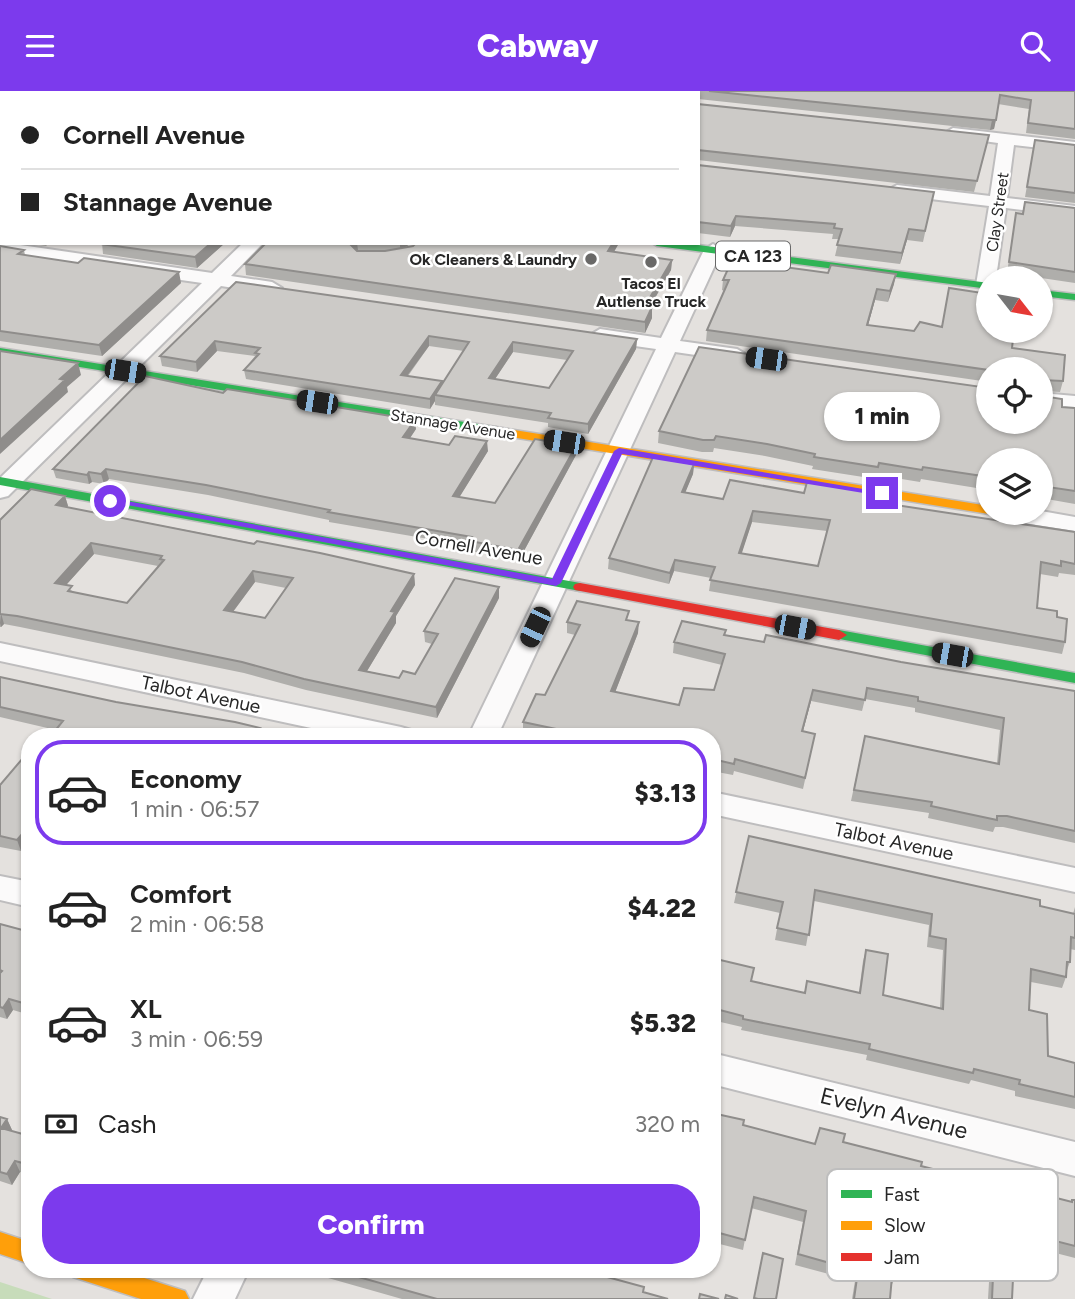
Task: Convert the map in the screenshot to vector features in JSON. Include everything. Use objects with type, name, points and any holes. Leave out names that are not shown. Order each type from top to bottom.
[{"type":"street","points":[[940,132],[1075,147]]},
{"type":"street","name":"Clay Street","points":[[990,266],[1007,139]]},
{"type":"street","points":[[873,188],[1075,211]]},
{"type":"street","points":[[3,485],[125,371],[228,281],[253,245]]},
{"type":"street","name":"CA 123","points":[[673,245],[976,285]]},
{"type":"street","points":[[0,249],[289,290]]},
{"type":"street","points":[[486,728],[619,451],[679,347],[713,250]]},
{"type":"street","points":[[1054,295],[1075,297]]},
{"type":"street","points":[[580,332],[757,358]]},
{"type":"street","name":"Stannage Avenue","points":[[0,351],[976,508]]},
{"type":"street","points":[[1053,400],[1075,403]]},
{"type":"street","name":"Cornell Avenue","points":[[3,485],[1075,678]]},
{"type":"street","points":[[1053,521],[1075,524]]},
{"type":"street","name":"Talbot Avenue","points":[[0,652],[359,728]]},
{"type":"street","name":"Talbot Avenue","points":[[721,805],[1075,880]]},
{"type":"street","points":[[0,888],[21,893]]},
{"type":"street","name":"Evelyn Avenue","points":[[721,1070],[1075,1159]]},
{"type":"street","points":[[0,1243],[21,1250]]},
{"type":"street","points":[[110,1278],[177,1299]]},
{"type":"street","points":[[214,1299],[224,1278]]},
{"type":"green space","points":[[0,1282],[52,1299],[0,1299]]},
{"type":"building","points":[[709,91],[1075,91],[1075,129],[1028,123],[1031,100],[1000,95],[996,120],[992,120]]},
{"type":"building","points":[[700,104],[989,135],[977,181],[700,150]]},
{"type":"building","points":[[1035,140],[1075,145],[1075,193],[1027,187]]},
{"type":"building","points":[[700,165],[934,192],[925,231],[909,229],[902,253],[837,245],[842,229],[834,228],[835,224],[736,216],[731,226],[700,222]]},
{"type":"building","points":[[1025,202],[1075,208],[1075,272],[1054,269],[1054,266],[1009,262],[1016,213],[1023,214]]},
{"type":"building","points":[[108,245],[209,245],[195,257]]},
{"type":"building","points":[[264,245],[351,245],[357,251],[385,251],[414,245],[612,245],[608,251],[672,260],[645,306],[652,307],[645,322],[245,264]]},
{"type":"building","points":[[0,246],[24,250],[18,254],[78,263],[84,258],[179,272],[99,345],[0,331]]},
{"type":"building","points":[[732,260],[828,273],[831,265],[896,274],[890,291],[877,289],[867,325],[914,331],[920,322],[942,327],[949,288],[976,292],[976,343],[1013,343],[1012,348],[1065,355],[1063,381],[1053,381],[1053,357],[976,357],[976,368],[707,330],[729,280],[723,280]]},
{"type":"building","points":[[236,282],[637,339],[588,424],[548,418],[551,413],[435,395],[469,342],[429,336],[401,375],[442,381],[430,399],[244,370],[259,354],[255,353],[260,348],[215,341],[196,362],[160,356]],"holes":[[[513,342],[573,351],[549,388],[489,378]]]},
{"type":"building","points":[[699,347],[976,386],[976,434],[1053,434],[1053,398],[1062,399],[1062,407],[1075,408],[1075,491],[1053,488],[1053,448],[976,448],[976,475],[879,463],[878,467],[814,457],[815,454],[767,444],[716,436],[714,440],[703,440],[659,431]]},
{"type":"building","points":[[0,351],[78,363],[60,379],[65,380],[0,440]]},
{"type":"building","points":[[145,376],[223,393],[227,389],[415,420],[403,437],[449,445],[455,436],[487,441],[453,496],[495,503],[535,439],[576,446],[518,550],[470,541],[472,537],[328,512],[330,510],[206,485],[106,469],[101,474],[89,472],[87,475],[53,469]]},
{"type":"building","points":[[653,457],[694,464],[682,492],[723,499],[730,480],[804,493],[807,482],[872,492],[869,501],[976,517],[976,525],[1028,525],[1075,532],[1075,564],[1061,561],[1061,566],[1041,562],[1037,608],[1057,611],[1057,617],[1067,619],[1065,642],[710,580],[715,567],[675,560],[670,573],[609,558]],"holes":[[[753,511],[830,520],[818,566],[739,553]]]},
{"type":"building","points":[[31,489],[65,496],[56,505],[254,544],[257,541],[320,553],[414,574],[391,611],[395,612],[359,670],[399,678],[403,671],[415,674],[438,634],[424,631],[455,578],[499,587],[436,707],[304,679],[242,662],[0,614],[0,520]],"holes":[[[91,543],[162,556],[160,559],[164,560],[127,603],[68,591],[72,586],[55,583]],[[253,571],[293,578],[265,618],[224,610]]]},
{"type":"building","points":[[577,601],[629,611],[626,620],[639,622],[611,691],[679,705],[684,688],[714,690],[725,654],[674,642],[682,621],[726,630],[724,635],[764,642],[766,635],[901,662],[1075,691],[1075,831],[1007,816],[997,816],[997,820],[931,806],[932,802],[854,790],[865,736],[999,764],[1004,718],[918,701],[918,697],[867,688],[865,700],[813,690],[802,731],[815,734],[805,778],[735,759],[734,764],[721,761],[721,728],[551,728],[523,722],[536,694],[545,695],[580,625],[567,622]]},
{"type":"building","points":[[0,677],[116,702],[260,728],[57,728],[63,721],[0,707]]},
{"type":"building","points":[[21,760],[21,835],[17,840],[0,836],[0,785]]},
{"type":"building","points":[[749,836],[1040,900],[1040,906],[1075,914],[1075,938],[1071,937],[1070,962],[1067,962],[1066,977],[1031,969],[1029,1010],[1047,1014],[1048,1056],[1075,1063],[1075,1097],[1019,1084],[1020,1080],[974,1069],[973,1073],[869,1049],[870,1044],[743,1019],[743,1016],[721,1010],[721,960],[754,968],[751,981],[805,993],[807,981],[860,993],[866,950],[888,954],[883,995],[943,1009],[946,939],[930,936],[932,914],[815,890],[809,935],[777,928],[783,902],[736,892]]},
{"type":"building","points":[[0,924],[21,930],[21,1002],[9,999],[3,1008],[0,1007]]},
{"type":"building","points":[[721,1115],[744,1120],[743,1125],[815,1144],[820,1128],[845,1134],[843,1142],[922,1162],[921,1166],[933,1169],[827,1169],[827,1262],[798,1254],[806,1211],[754,1197],[745,1240],[721,1233]]},
{"type":"building","points":[[0,1117],[7,1119],[1,1128],[21,1134],[21,1163],[15,1161],[7,1174],[0,1172]]},
{"type":"building","points":[[1058,1198],[1072,1202],[1075,1200],[1075,1246],[1058,1242]]},
{"type":"building","points":[[763,1253],[783,1259],[776,1299],[754,1298]]},
{"type":"building","points":[[362,1278],[611,1278],[644,1287],[643,1292],[668,1299],[437,1299]]},
{"type":"building","points":[[857,1281],[892,1281],[890,1299],[854,1299]]},
{"type":"building","points":[[993,1281],[1013,1281],[1012,1299],[992,1299]]},
{"type":"building","points":[[700,1294],[719,1299],[699,1299]]},
{"type":"traffic: fast","points":[[672,245],[976,284]]},
{"type":"traffic: fast","points":[[1054,295],[1075,297]]},
{"type":"traffic: fast","points":[[0,351],[496,431]]},
{"type":"traffic: fast","points":[[0,481],[580,587]]},
{"type":"traffic: fast","points":[[839,635],[1075,678]]},
{"type":"traffic: slow","points":[[496,431],[976,508]]},
{"type":"traffic: slow","points":[[0,1243],[21,1250]]},
{"type":"traffic: slow","points":[[110,1278],[177,1299]]},
{"type":"traffic: jam","points":[[580,587],[839,635]]},
{"type":"place","name":"Ok Cleaners & Laundry","points":[[591,259]]},
{"type":"place","name":"Tacos El Autlense Truck","points":[[651,262]]},
{"type":"route","points":[[110,501],[556,583],[619,451],[882,493]]}]
